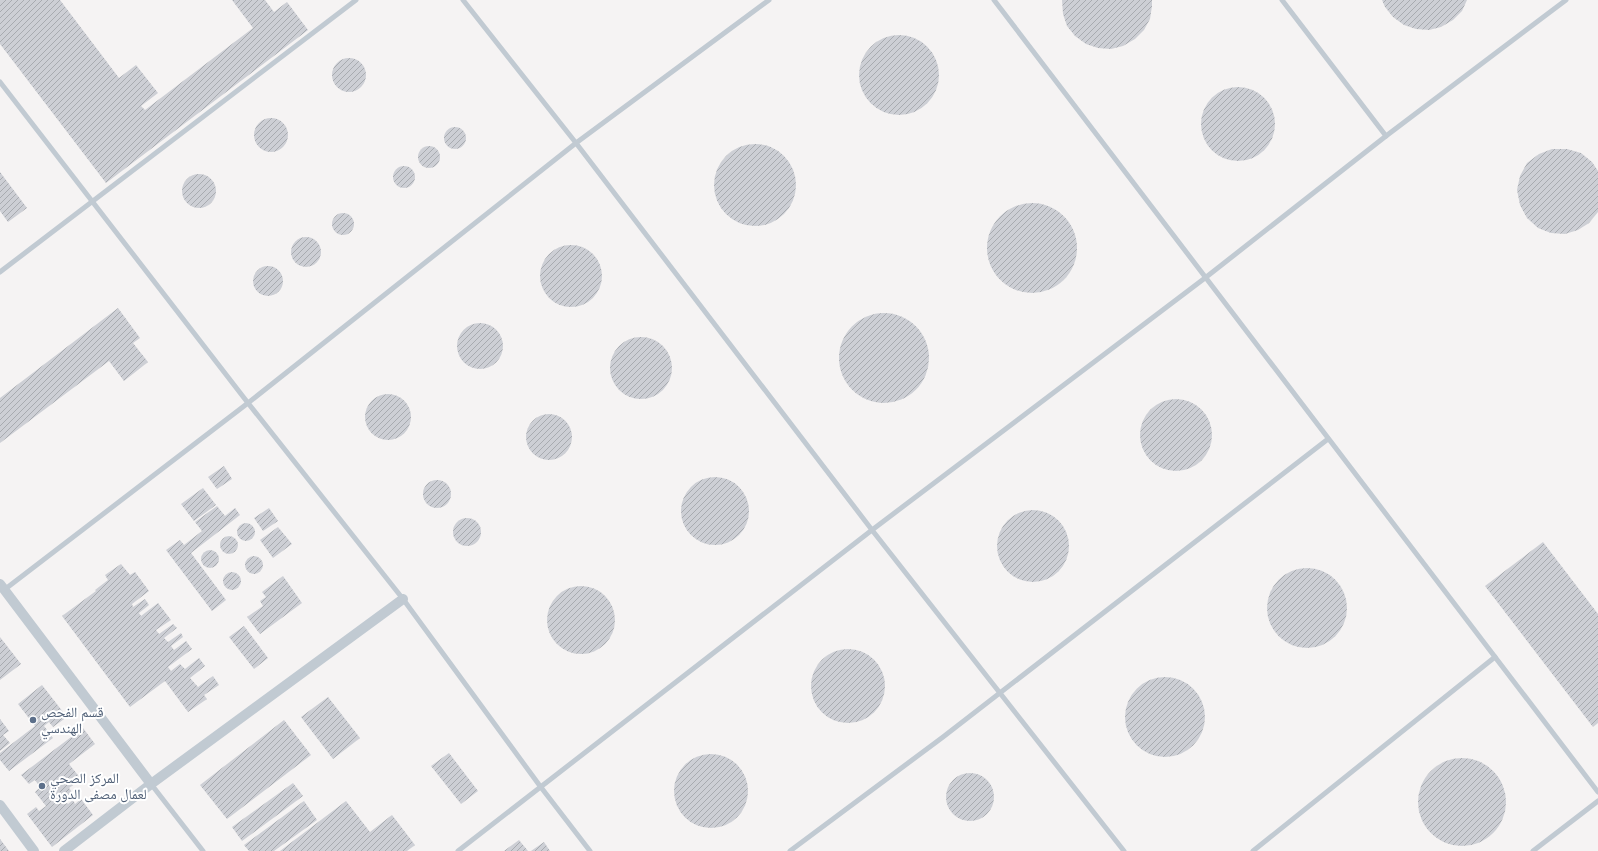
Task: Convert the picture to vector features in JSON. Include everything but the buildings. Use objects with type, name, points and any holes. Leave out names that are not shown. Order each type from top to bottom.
[{"type":"street","points":[[2,589],[151,784]]},
{"type":"street","points":[[64,851],[151,784],[403,599]]},
{"type":"street","points":[[0,805],[33,850]]},
{"type":"lane","points":[[0,272],[356,0]]},
{"type":"lane","points":[[463,0],[576,143],[872,530],[1124,851]]},
{"type":"lane","points":[[2,589],[248,403],[576,143],[769,0]]},
{"type":"lane","points":[[994,0],[1328,440],[1598,792]]},
{"type":"lane","points":[[1282,0],[1386,136]]},
{"type":"lane","points":[[458,851],[872,530],[1205,278],[1386,136],[1566,0]]},
{"type":"lane","points":[[0,82],[248,403],[403,599],[540,786],[590,851]]},
{"type":"lane","points":[[790,851],[894,774],[1328,440]]},
{"type":"lane","points":[[1253,851],[1494,657]]},
{"type":"lane","points":[[151,784],[203,851]]},
{"type":"lane","points":[[1533,851],[1598,801]]},
{"type":"place","name":"قسم الفحص الهندسي","points":[[33,720]]},
{"type":"place","name":"المركز الصحي لعمال مصفى الدورة","points":[[42,786]]}]
